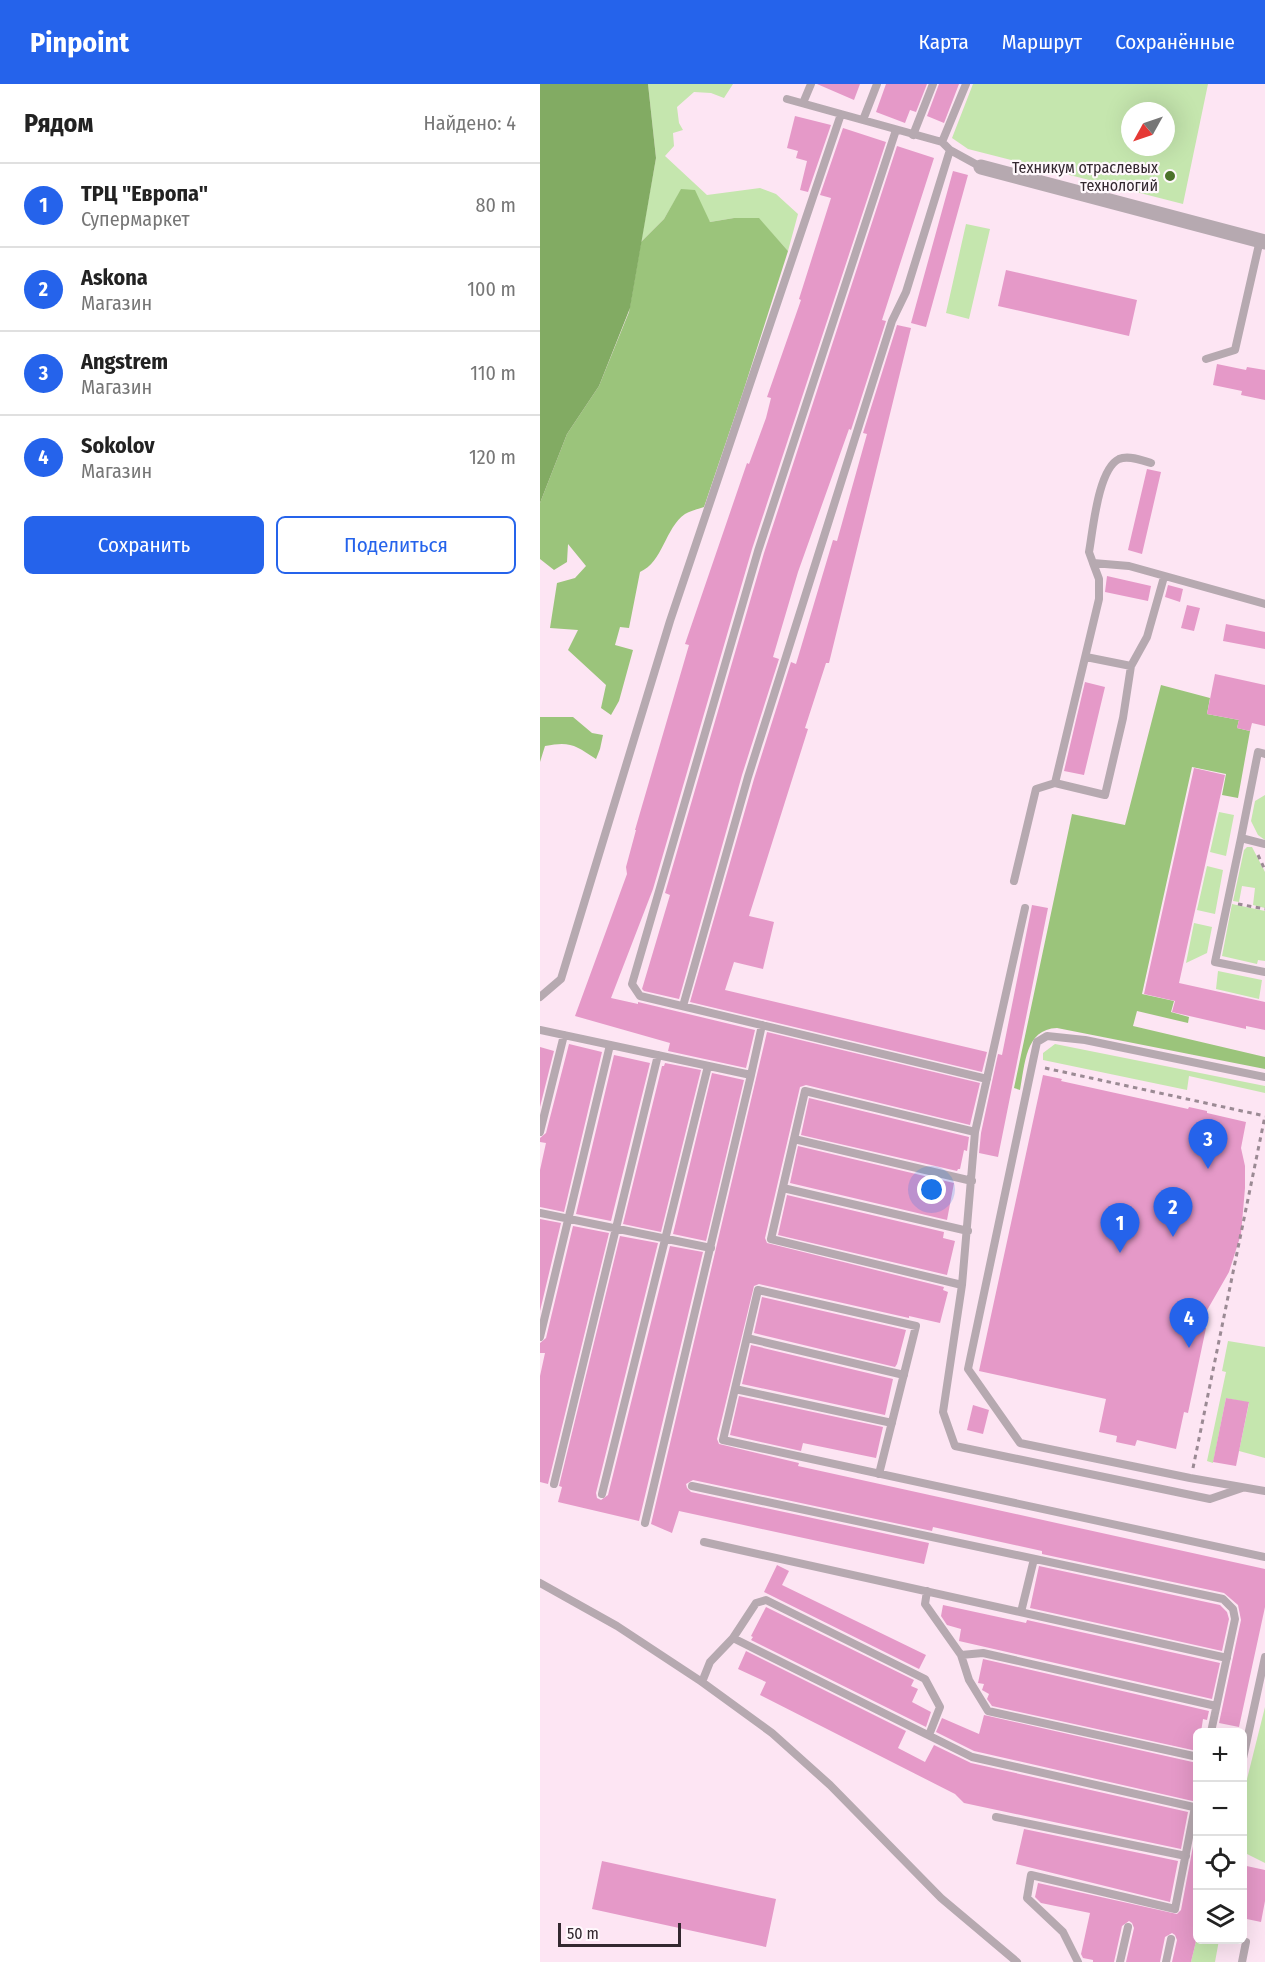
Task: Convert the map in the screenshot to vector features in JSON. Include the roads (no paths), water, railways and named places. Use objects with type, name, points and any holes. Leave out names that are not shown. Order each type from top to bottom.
[{"type":"street","points":[[981,168],[1263,241]]},
{"type":"lane","points":[[803,103],[811,84]]},
{"type":"lane","points":[[863,120],[877,84]]},
{"type":"lane","points":[[913,135],[933,84]]},
{"type":"lane","points":[[942,142],[966,84]]},
{"type":"lane","points":[[787,99],[942,142],[950,150],[981,168]]},
{"type":"lane","points":[[540,998],[561,980],[670,621],[841,114]]},
{"type":"lane","points":[[896,130],[758,551],[632,984],[640,996],[987,1079]]},
{"type":"lane","points":[[683,1006],[748,777],[889,333],[906,292],[950,150]]},
{"type":"lane","points":[[1206,359],[1235,350],[1263,241]]},
{"type":"lane","points":[[1055,783],[1099,599],[1099,579],[1089,552],[1103,478],[1112,464],[1121,458],[1151,463]]},
{"type":"lane","points":[[1094,563],[1129,566],[1265,604]]},
{"type":"lane","points":[[1014,881],[1036,789],[1055,783],[1105,795],[1123,718],[1131,666],[1147,637],[1164,577]]},
{"type":"lane","points":[[1086,657],[1131,666]]},
{"type":"lane","points":[[1265,754],[1258,752],[1215,962],[1265,972]]},
{"type":"lane","points":[[1240,838],[1265,844]]},
{"type":"lane","points":[[1025,908],[975,1132],[962,1286],[943,1412],[956,1446],[1210,1499],[1244,1487]]},
{"type":"lane","points":[[645,1523],[762,1025]]},
{"type":"lane","points":[[540,1030],[751,1075]]},
{"type":"lane","points":[[540,1132],[564,1035]]},
{"type":"lane","points":[[1265,1077],[1084,1040],[1047,1036],[1037,1042],[968,1369],[1020,1443],[1265,1491]]},
{"type":"lane","points":[[540,1337],[610,1045]]},
{"type":"lane","points":[[554,1484],[658,1055]]},
{"type":"lane","points":[[602,1494],[708,1066]]},
{"type":"lane","points":[[962,1286],[771,1239],[805,1091],[975,1132]]},
{"type":"lane","points":[[794,1139],[972,1181]]},
{"type":"lane","points":[[783,1188],[968,1231]]},
{"type":"lane","points":[[540,1213],[711,1248]]},
{"type":"lane","points":[[879,1474],[916,1326],[758,1290],[723,1440],[879,1474],[1265,1557]]},
{"type":"lane","points":[[747,1338],[904,1375]]},
{"type":"lane","points":[[735,1389],[892,1423]]},
{"type":"lane","points":[[692,1486],[1223,1599],[1233,1609],[1235,1619],[1211,1728]]},
{"type":"lane","points":[[704,1542],[1227,1658]]},
{"type":"lane","points":[[1022,1611],[1034,1559]]},
{"type":"lane","points":[[540,1583],[617,1626],[772,1732],[830,1785],[941,1898],[1017,1962]]},
{"type":"lane","points":[[927,1591],[925,1604],[961,1655],[969,1680],[988,1711],[1193,1756]]},
{"type":"lane","points":[[702,1682],[710,1662],[733,1638],[756,1603],[766,1600],[925,1679],[939,1707],[929,1735]]},
{"type":"lane","points":[[733,1638],[972,1757],[1193,1806]]},
{"type":"lane","points":[[961,1655],[983,1653],[1216,1706]]},
{"type":"lane","points":[[1247,1732],[1265,1657]]},
{"type":"lane","points":[[996,1817],[1186,1856]]},
{"type":"lane","points":[[1078,1962],[1064,1932],[1027,1898],[1031,1875],[1176,1909],[1193,1822]]},
{"type":"lane","points":[[1120,1962],[1128,1927]]},
{"type":"lane","points":[[1166,1962],[1171,1939]]},
{"type":"lane","points":[[1242,1962],[1246,1944]]},
{"type":"place","name":"Техникум отраслевых технологий","points":[[1170,176]]},
{"type":"place","name":"Angstrem","points":[[1208,1169]]},
{"type":"place","name":"Askona","points":[[1173,1237]]},
{"type":"place","name":"ТРЦ \"Европа\"","points":[[1120,1253]]},
{"type":"place","name":"Sokolov","points":[[1189,1348]]}]
